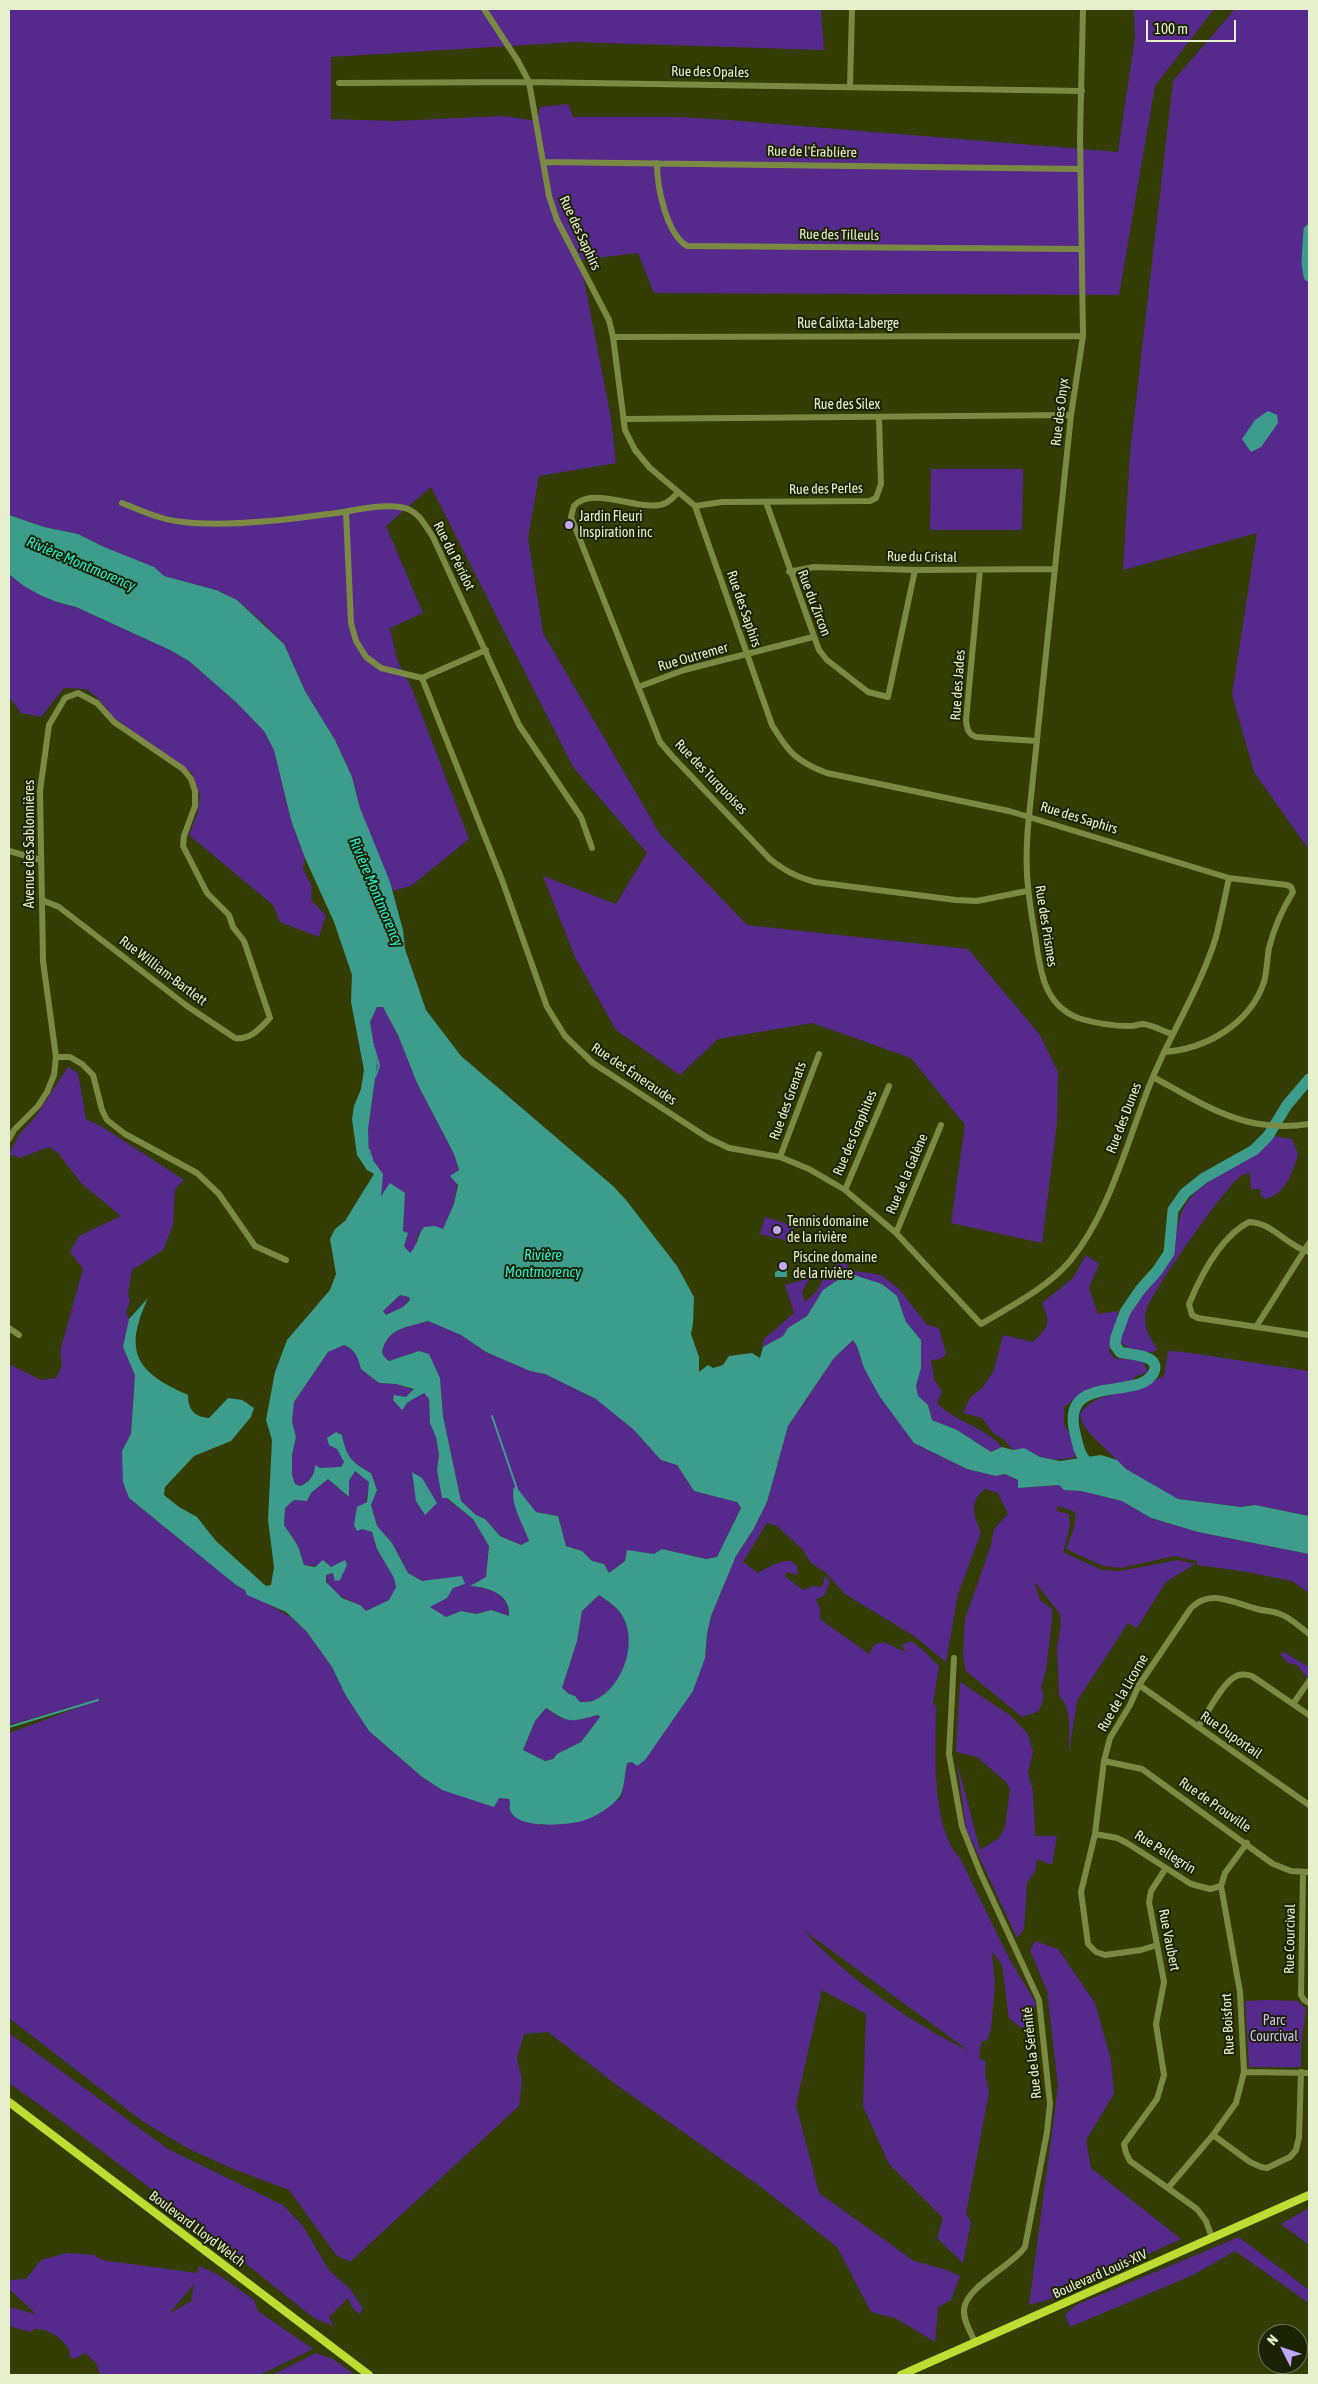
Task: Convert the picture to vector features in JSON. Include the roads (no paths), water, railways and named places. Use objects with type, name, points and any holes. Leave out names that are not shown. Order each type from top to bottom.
[{"type":"main road","name":"Boulevard Lloyd Welch","points":[[9,2102],[369,2375]]},
{"type":"main road","name":"Boulevard Louis-XIV","points":[[901,2375],[1309,2195]]},
{"type":"street","name":"Rue des Saphirs","points":[[484,9],[518,61],[529,82],[549,196],[557,220],[609,320],[613,336],[626,430],[635,450],[650,468],[695,506],[772,724],[783,744],[793,756],[808,766],[827,772],[1029,816],[1229,878],[1287,885],[1293,892],[1275,926],[1264,981],[1254,1003],[1236,1023],[1215,1038],[1183,1051],[1164,1052]]},
{"type":"street","points":[[850,86],[852,9]]},
{"type":"street","name":"Rue des Onyx","points":[[1029,816],[1071,415],[1083,336],[1080,169],[1083,9]]},
{"type":"street","name":"Rue des Opales","points":[[339,83],[529,82],[1082,91]]},
{"type":"street","name":"Rue de l'Érablière","points":[[543,162],[1080,169]]},
{"type":"street","name":"Rue des Tilleuls","points":[[656,163],[657,185],[667,214],[678,240],[688,246],[1082,250]]},
{"type":"street","name":"Rue Calixta-Laberge","points":[[613,336],[1083,336]]},
{"type":"street","name":"Rue des Silex","points":[[624,419],[1071,415]]},
{"type":"street","name":"Rue des Perles","points":[[695,506],[722,502],[862,503],[876,498],[881,484],[879,418]]},
{"type":"street","name":"Rue des Turquoises","points":[[678,492],[666,503],[656,505],[602,499],[583,500],[576,503],[571,512],[571,518],[660,742],[770,859],[785,872],[815,882],[956,900],[976,901],[1027,891]]},
{"type":"street","name":"Rue du Zircon","points":[[766,502],[813,637],[827,660],[868,692],[888,697],[915,570]]},
{"type":"street","name":"Rue du Péridot","points":[[122,503],[154,516],[184,522],[241,522],[392,508],[406,508],[417,514],[433,538],[519,725],[581,818],[592,848]]},
{"type":"street","points":[[346,512],[349,606],[356,640],[366,657],[381,668],[422,678],[486,650]]},
{"type":"street","name":"Rue du Cristal","points":[[789,572],[814,567],[915,570],[1055,569]]},
{"type":"street","name":"Rue des Jades","points":[[980,570],[966,720],[968,730],[976,737],[1037,741]]},
{"type":"street","name":"Rue Outremer","points":[[638,687],[684,670],[813,637]]},
{"type":"street","name":"Rue des Émeraudes","points":[[422,678],[502,880],[547,1007],[565,1036],[593,1063],[708,1138],[729,1148],[780,1157],[809,1169],[845,1190],[896,1233],[980,1324]]},
{"type":"street","name":"Avenue des Sablonnières","points":[[9,1139],[14,1130],[38,1106],[47,1092],[54,1075],[56,1057],[46,995],[40,791],[49,725],[65,698],[78,693],[97,703],[114,722],[183,770],[191,779],[195,791],[195,806],[184,836],[183,846],[207,893],[229,915],[233,927],[244,941],[270,1018]]},
{"type":"street","name":"Rue des Prismes","points":[[1029,816],[1026,858],[1027,891],[1038,963],[1044,983],[1052,998],[1062,1009],[1079,1018],[1131,1026],[1144,1024],[1172,1034]]},
{"type":"street","points":[[9,851],[41,860]]},
{"type":"street","name":"Rue des Dunes","points":[[980,1324],[1015,1304],[1052,1277],[1081,1246],[1106,1198],[1153,1077],[1204,967],[1215,937],[1229,878]]},
{"type":"street","name":"Rue William-Bartlett","points":[[42,900],[59,907],[187,1006],[235,1038],[244,1039],[256,1032],[270,1018]]},
{"type":"street","name":"Rue des Grenats","points":[[780,1157],[818,1054]]},
{"type":"street","points":[[56,1057],[70,1057],[82,1064],[93,1076],[102,1110],[107,1120],[126,1134],[197,1173],[219,1194],[255,1246],[286,1260]]},
{"type":"street","points":[[1153,1077],[1222,1114],[1248,1123],[1265,1125],[1309,1124]]},
{"type":"street","name":"Rue des Graphites","points":[[845,1190],[889,1086]]},
{"type":"street","name":"Rue de la Galène","points":[[896,1233],[941,1125]]},
{"type":"street","points":[[1308,1251],[1267,1226],[1249,1222],[1230,1236],[1213,1258],[1189,1304],[1192,1315],[1198,1318],[1309,1335]]},
{"type":"street","points":[[1256,1326],[1308,1251],[1309,1243]]},
{"type":"street","points":[[9,1328],[19,1334]]},
{"type":"street","name":"Rue de la Licorne","points":[[1157,1945],[1141,1950],[1104,1955],[1096,1952],[1088,1944],[1081,1892],[1095,1834],[1104,1761],[1110,1738],[1130,1705],[1139,1685],[1191,1608],[1199,1600],[1209,1597],[1219,1598],[1281,1614],[1309,1634]]},
{"type":"street","name":"Rue de la Sérénité","points":[[954,1658],[949,1754],[962,1827],[980,1872],[1040,2000],[1050,2104],[1047,2132],[1025,2247],[1019,2255],[974,2292],[963,2309],[965,2320],[975,2342]]},
{"type":"street","points":[[1198,1727],[1228,1682],[1238,1675],[1252,1676],[1309,1715]]},
{"type":"street","points":[[1293,1704],[1309,1681]]},
{"type":"street","name":"Rue Duportail","points":[[1139,1685],[1309,1805]]},
{"type":"street","name":"Rue de Prouville","points":[[1104,1761],[1142,1769],[1283,1869],[1306,1872]]},
{"type":"street","name":"Rue Pellegrin","points":[[1095,1834],[1117,1838],[1191,1884],[1201,1888],[1221,1886]]},
{"type":"street","points":[[1221,1886],[1225,1873],[1247,1843]]},
{"type":"street","name":"Rue Vaubert","points":[[1166,1868],[1151,1891],[1149,1902],[1164,1982],[1156,2024],[1164,2075],[1157,2099],[1124,2144],[1130,2161],[1197,2209],[1206,2221],[1212,2238]]},
{"type":"street","name":"Rue Courcival","points":[[1306,1872],[1306,1936],[1301,1995],[1304,2000],[1309,2002]]},
{"type":"street","name":"Rue Boisfort","points":[[1168,2188],[1213,2135],[1236,2103],[1244,2072],[1240,1992],[1221,1886]]},
{"type":"street","points":[[1244,2072],[1309,2073]]},
{"type":"street","points":[[1213,2135],[1250,2162],[1261,2167],[1267,2168],[1290,2158],[1296,2150],[1299,2137],[1301,2072]]},
{"type":"water","points":[[1268,411],[1277,415],[1278,423],[1261,447],[1251,452],[1242,439],[1255,420]]},
{"type":"water","name":"Rivière Montmorency","points":[[9,515],[44,527],[78,534],[104,547],[154,567],[164,576],[216,590],[237,600],[284,644],[305,691],[335,740],[352,777],[360,808],[390,882],[403,930],[405,949],[426,1010],[461,1056],[613,1186],[677,1266],[694,1297],[691,1334],[699,1357],[699,1372],[708,1365],[713,1368],[723,1365],[729,1356],[752,1353],[760,1358],[763,1347],[783,1336],[788,1328],[807,1316],[823,1290],[848,1273],[882,1284],[897,1296],[906,1322],[921,1340],[921,1368],[916,1386],[918,1396],[928,1405],[932,1420],[957,1430],[991,1452],[1002,1447],[1013,1450],[1024,1448],[1040,1457],[1060,1461],[1101,1455],[1117,1460],[1126,1469],[1178,1499],[1241,1507],[1255,1505],[1309,1516],[1309,1554],[1198,1532],[1151,1518],[1122,1501],[1081,1491],[1064,1490],[1059,1485],[1018,1488],[1018,1480],[1005,1474],[996,1476],[967,1469],[914,1443],[880,1397],[864,1368],[857,1346],[853,1340],[834,1358],[788,1426],[767,1502],[753,1530],[736,1556],[711,1616],[705,1658],[693,1691],[645,1760],[637,1766],[632,1762],[627,1763],[622,1790],[617,1800],[603,1811],[582,1821],[554,1825],[532,1823],[522,1821],[514,1816],[510,1810],[509,1799],[499,1798],[494,1807],[442,1790],[421,1776],[369,1731],[346,1696],[332,1667],[307,1632],[286,1612],[247,1595],[245,1590],[236,1585],[129,1498],[123,1482],[122,1451],[131,1434],[135,1375],[123,1347],[129,1319],[148,1298],[136,1333],[136,1346],[139,1358],[146,1368],[156,1378],[188,1395],[191,1408],[199,1416],[209,1418],[228,1398],[242,1400],[254,1408],[251,1417],[231,1441],[194,1456],[165,1487],[164,1495],[179,1507],[197,1517],[216,1541],[266,1586],[271,1585],[274,1567],[268,1520],[272,1440],[266,1420],[275,1372],[287,1340],[330,1290],[336,1274],[330,1239],[335,1229],[345,1221],[374,1174],[367,1170],[357,1155],[352,1119],[354,1106],[361,1089],[364,1070],[351,1002],[352,975],[334,922],[305,858],[291,820],[274,750],[264,731],[236,702],[189,661],[170,650],[76,607],[40,595],[24,586],[9,574]],"holes":[[[377,1007],[383,1007],[398,1035],[417,1083],[454,1154],[459,1170],[450,1176],[458,1185],[454,1204],[443,1229],[435,1226],[424,1227],[415,1247],[410,1253],[404,1246],[408,1233],[403,1231],[405,1193],[390,1183],[381,1196],[383,1174],[369,1155],[368,1129],[377,1064],[370,1022]],[[400,1295],[409,1297],[410,1300],[403,1307],[386,1315],[383,1311]],[[428,1321],[461,1335],[486,1352],[530,1371],[545,1374],[596,1399],[634,1430],[661,1460],[677,1465],[694,1491],[737,1502],[741,1508],[717,1557],[706,1559],[662,1549],[654,1554],[627,1550],[625,1561],[609,1573],[604,1564],[592,1561],[582,1551],[566,1546],[558,1516],[536,1512],[517,1488],[514,1487],[515,1507],[529,1541],[521,1545],[500,1536],[485,1519],[476,1515],[461,1501],[443,1416],[440,1378],[429,1354],[419,1351],[389,1361],[384,1357],[382,1350],[386,1341],[401,1329]],[[344,1345],[354,1352],[361,1369],[379,1383],[396,1384],[414,1389],[406,1397],[394,1395],[393,1400],[402,1410],[408,1402],[424,1393],[429,1399],[430,1423],[436,1437],[439,1455],[437,1470],[442,1498],[447,1498],[473,1519],[489,1546],[486,1577],[470,1586],[484,1588],[497,1593],[506,1602],[509,1608],[509,1616],[491,1610],[476,1614],[461,1611],[446,1617],[430,1607],[447,1598],[453,1588],[465,1584],[462,1576],[422,1581],[408,1573],[392,1543],[377,1526],[371,1505],[377,1490],[371,1473],[359,1466],[351,1458],[342,1435],[336,1432],[327,1438],[329,1445],[337,1449],[344,1462],[341,1467],[320,1468],[315,1465],[313,1475],[309,1481],[300,1486],[295,1484],[292,1475],[292,1455],[296,1437],[292,1422],[294,1402],[328,1352]],[[355,1471],[369,1482],[367,1502],[357,1507],[354,1525],[357,1531],[362,1529],[372,1532],[377,1549],[394,1578],[396,1587],[389,1600],[366,1611],[360,1605],[342,1598],[326,1582],[326,1575],[333,1573],[335,1581],[340,1580],[347,1565],[345,1560],[331,1567],[323,1560],[315,1567],[304,1565],[298,1546],[284,1525],[285,1508],[294,1500],[307,1501],[311,1493],[328,1479],[349,1497],[349,1481]],[[599,1595],[620,1612],[628,1630],[628,1653],[619,1676],[605,1694],[592,1701],[580,1702],[575,1696],[562,1688],[577,1641],[582,1611]],[[546,1708],[570,1720],[598,1715],[600,1717],[581,1742],[557,1754],[553,1759],[545,1761],[523,1750],[535,1721]]]},
{"type":"water","name":"Piscine domaine de la rivière","points":[[779,1261],[787,1261],[787,1277],[775,1277],[775,1272],[779,1270]]},
{"type":"water","points":[[412,1472],[422,1478],[437,1503],[425,1515],[416,1501]]},
{"type":"waterway","points":[[1309,230],[1307,262],[1309,276]]},
{"type":"waterway","points":[[374,1048],[379,1066],[375,1077]]},
{"type":"waterway","points":[[1092,1466],[1082,1456],[1077,1443],[1073,1417],[1076,1406],[1083,1398],[1092,1394],[1128,1387],[1146,1381],[1154,1372],[1155,1366],[1149,1359],[1143,1356],[1120,1352],[1115,1345],[1125,1312],[1169,1253],[1173,1210],[1185,1193],[1204,1178],[1254,1150],[1268,1136],[1287,1105],[1309,1079]]},
{"type":"waterway","points":[[369,1150],[372,1159]]},
{"type":"waterway","points":[[492,1416],[517,1489]]},
{"type":"waterway","points":[[9,1727],[98,1700]]},
{"type":"place","name":"Jardin Fleuri Inspiration inc","points":[[569,525]]},
{"type":"place","name":"Tennis domaine de la rivière","points":[[777,1230]]},
{"type":"place","name":"Piscine domaine de la rivière","points":[[783,1266]]},
{"type":"park label","name":"Parc Courcival","points":[[1274,2029]]}]
